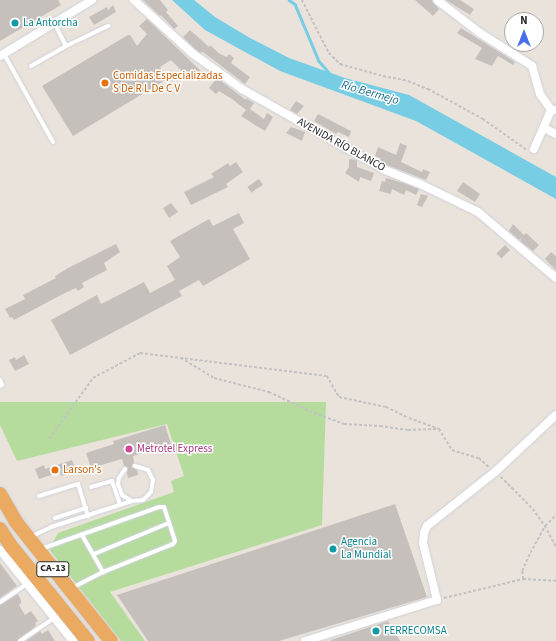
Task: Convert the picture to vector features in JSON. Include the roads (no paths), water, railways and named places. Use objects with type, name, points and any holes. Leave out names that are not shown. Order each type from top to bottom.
[{"type":"highway","name":"CA-13","points":[[0,494],[16,522],[111,641]]},
{"type":"highway","name":"CA-13","points":[[0,529],[11,546],[88,641]]},
{"type":"street","points":[[2,55],[92,0]]},
{"type":"street","name":"AVENIDA RÍO BLANCO","points":[[134,0],[192,53],[242,89],[385,170],[418,183],[478,212],[556,278]]},
{"type":"street","points":[[437,0],[480,33],[532,66],[540,94],[553,110],[534,149]]},
{"type":"street","points":[[544,128],[556,134]]},
{"type":"street","points":[[305,641],[437,600],[422,543],[427,526],[495,472],[556,415]]},
{"type":"street","points":[[0,550],[73,641]]},
{"type":"lane","points":[[55,24],[66,46]]},
{"type":"lane","points":[[31,66],[66,46],[108,26]]},
{"type":"lane","points":[[2,55],[53,142]]},
{"type":"lane","points":[[0,380],[2,385],[0,386]]},
{"type":"lane","points":[[29,538],[51,527],[88,516],[120,504],[143,500],[148,496],[153,486],[153,480],[148,470],[135,466]]},
{"type":"lane","points":[[126,469],[119,478],[118,484],[122,495],[132,501]]},
{"type":"lane","points":[[91,487],[112,481],[120,504]]},
{"type":"lane","points":[[39,496],[78,484],[88,516]]},
{"type":"lane","points":[[38,551],[159,507],[164,507],[175,542],[173,544],[103,572],[69,590]]},
{"type":"lane","points":[[55,518],[86,508]]},
{"type":"lane","points":[[94,554],[169,523]]},
{"type":"lane","points":[[82,535],[103,572]]},
{"type":"lane","points":[[0,602],[27,584]]},
{"type":"lane","points":[[20,641],[55,618]]},
{"type":"water","name":"Río Bermejo","points":[[172,0],[194,0],[215,17],[250,38],[289,58],[345,78],[409,95],[556,177],[556,199],[416,121],[280,71],[205,30]]},
{"type":"waterway","points":[[289,0],[295,4],[319,61],[331,75]]},
{"type":"place","name":"La Antorcha","points":[[15,23]]},
{"type":"place","name":"Comidas Especializadas S De R L De C V","points":[[105,83]]},
{"type":"place","name":"Metrotel Express","points":[[129,449]]},
{"type":"place","name":"Larson's","points":[[55,470]]},
{"type":"place","name":"Agencia La Mundial","points":[[333,549]]},
{"type":"place","name":"FERRECOMSA","points":[[376,631]]}]
